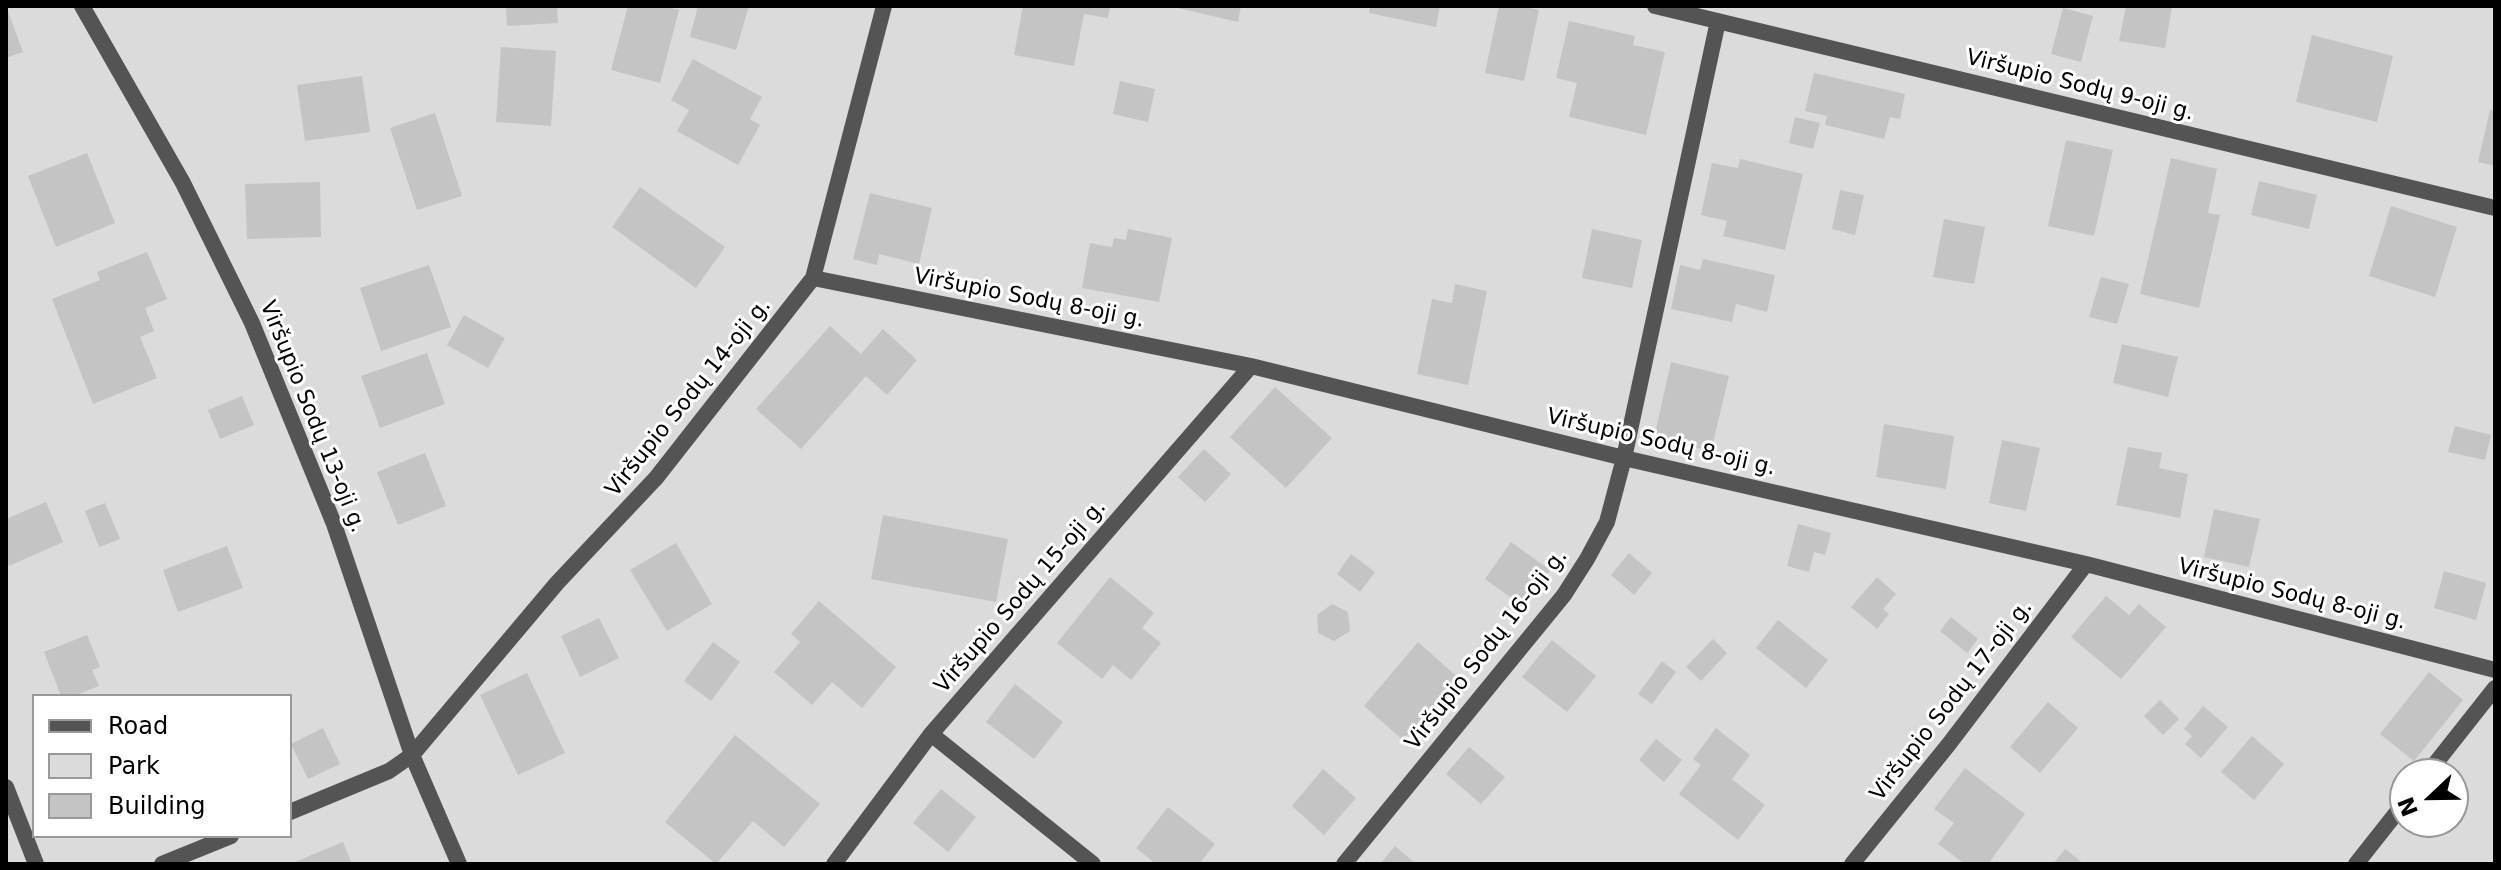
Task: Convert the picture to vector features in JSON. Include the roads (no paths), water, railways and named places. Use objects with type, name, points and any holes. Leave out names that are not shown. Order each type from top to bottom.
[{"type":"street","name":"Viršupio Sodų 13-oji g.","points":[[82,6],[183,183],[252,323],[334,524],[412,755],[459,864]]},
{"type":"street","name":"Viršupio Sodų 14-oji g.","points":[[292,811],[389,771],[412,755],[557,583],[656,478],[813,278],[884,6]]},
{"type":"street","name":"Viršupio Sodų 9-oji g.","points":[[1655,6],[2495,208]]},
{"type":"street","name":"Viršupio Sodų 16-oji g.","points":[[1344,864],[1564,595],[1607,522],[1624,458],[1718,21]]},
{"type":"street","name":"Viršupio Sodų 8-oji g.","points":[[813,278],[1251,366],[1624,458],[2086,564],[2495,670]]},
{"type":"street","name":"Viršupio Sodų 15-oji g.","points":[[834,864],[931,734],[1251,366]]},
{"type":"street","name":"Viršupio Sodų 17-oji g.","points":[[1852,864],[1949,744],[2086,564]]},
{"type":"street","points":[[2440,758],[2495,688]]},
{"type":"street","points":[[931,734],[1093,864]]},
{"type":"street","points":[[6,787],[36,864]]},
{"type":"street","points":[[2356,864],[2389,822]]},
{"type":"street","points":[[162,864],[226,838]]}]
